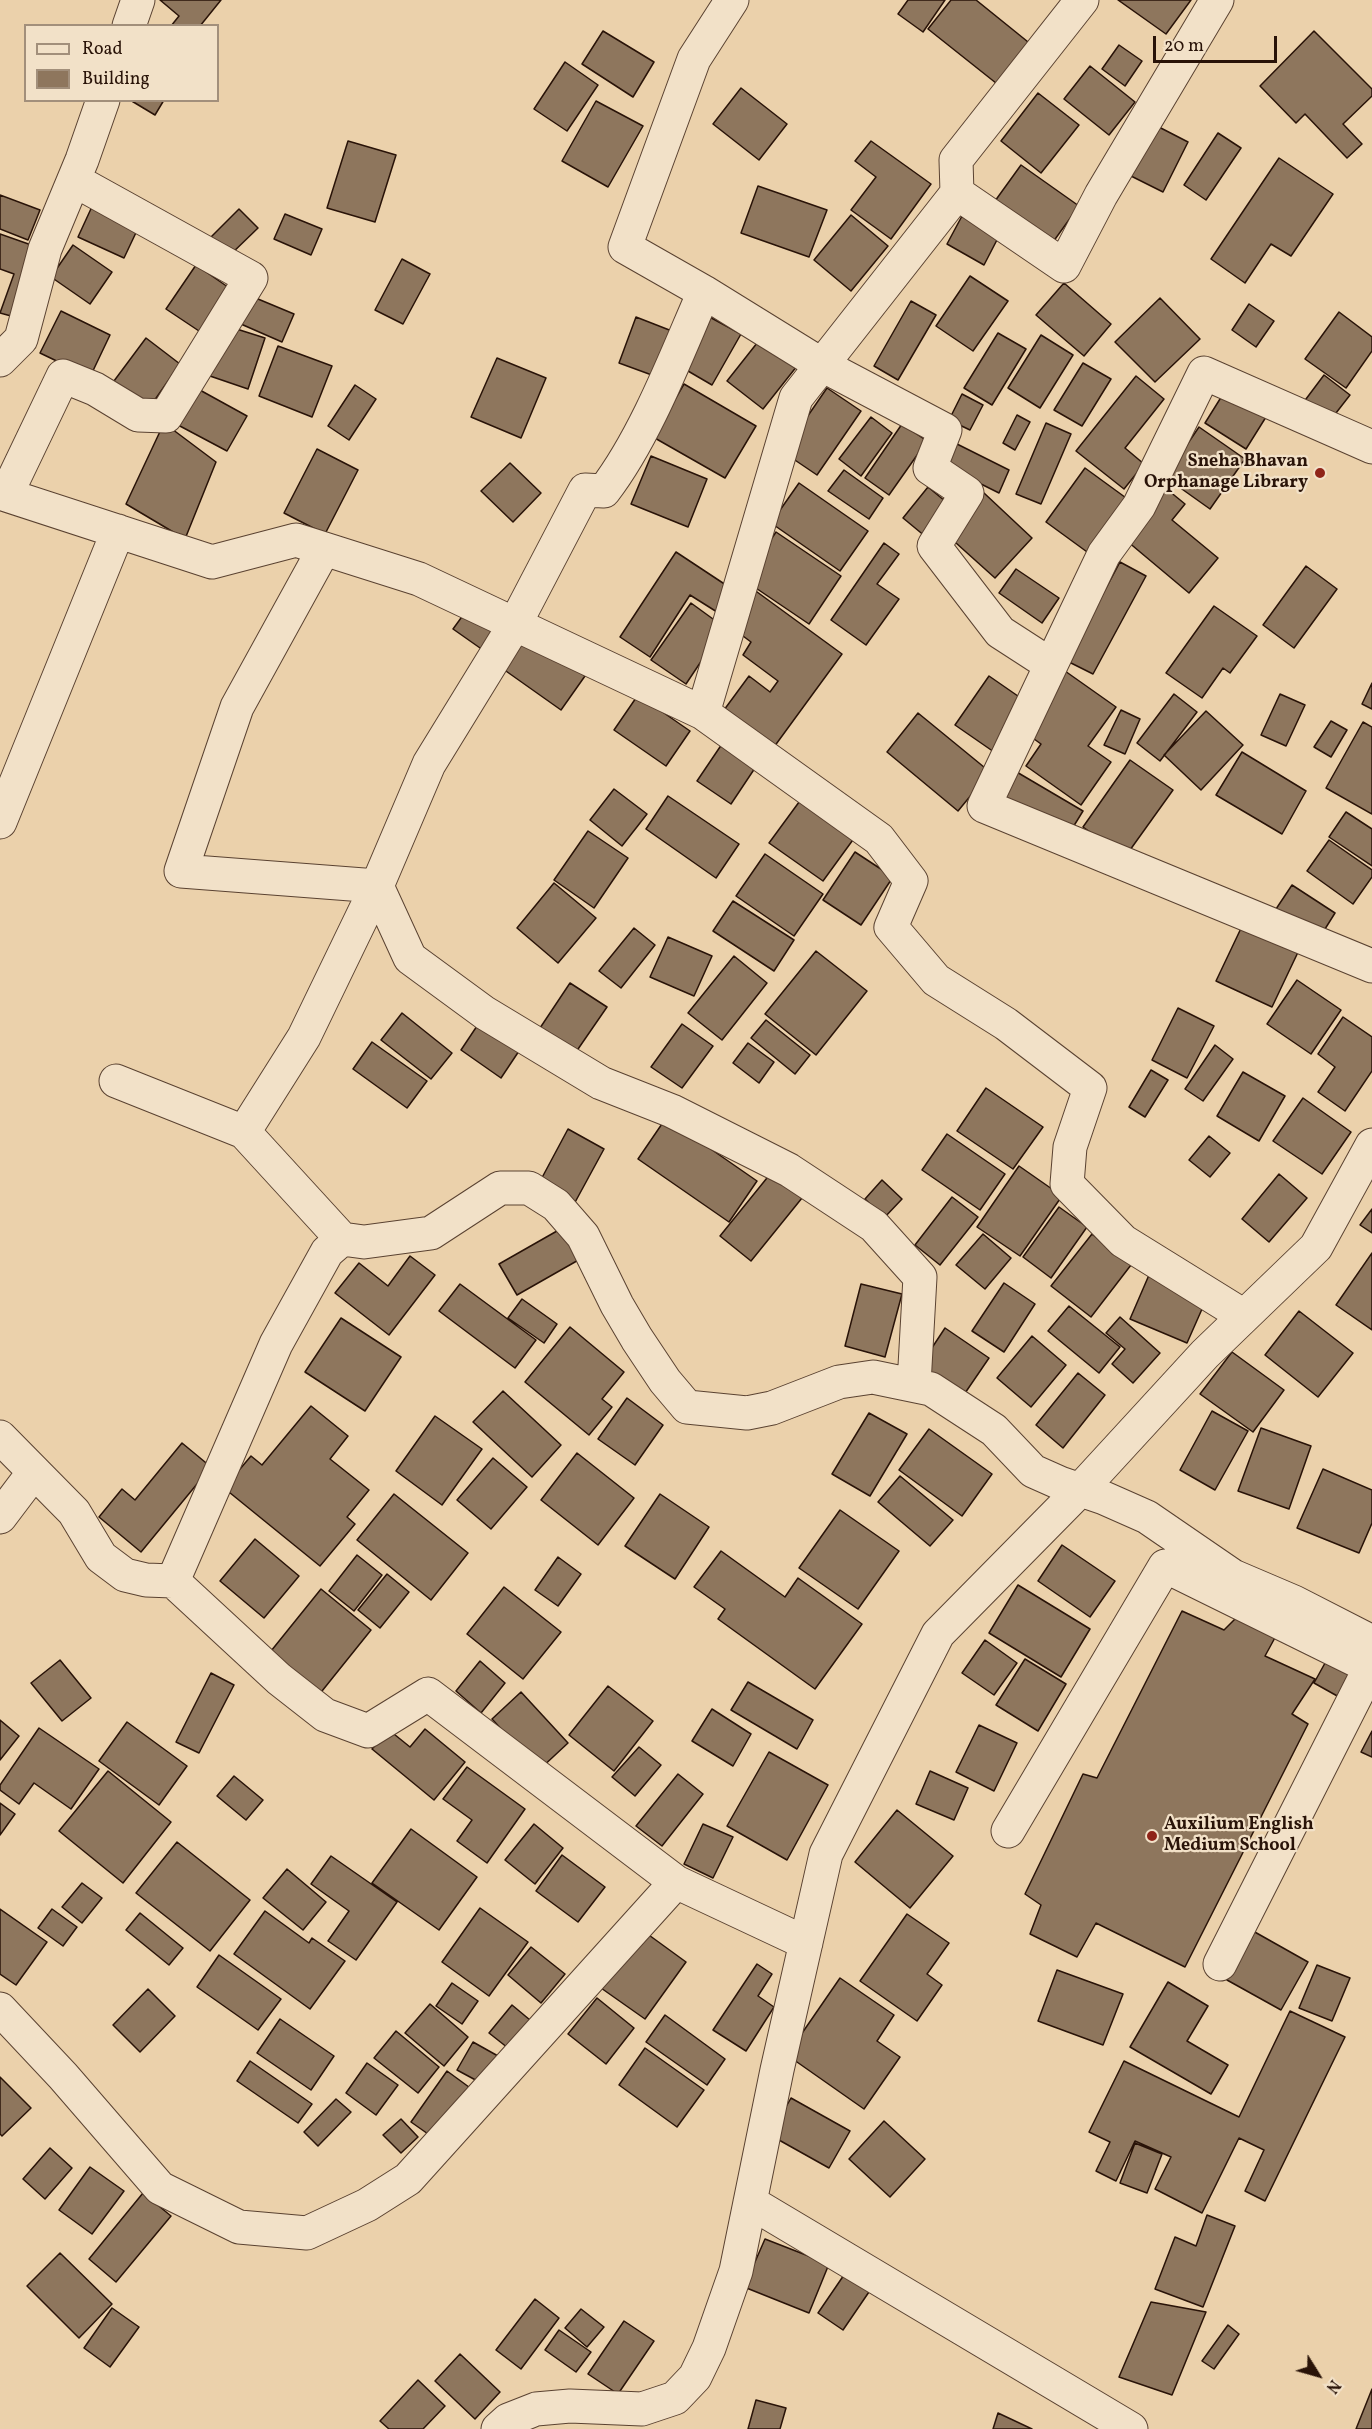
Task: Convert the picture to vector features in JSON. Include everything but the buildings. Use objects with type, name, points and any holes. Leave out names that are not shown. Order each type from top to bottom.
[{"type":"street","points":[[130,24],[138,0]]},
{"type":"street","points":[[732,0],[694,60],[625,247],[704,292],[822,365],[945,430],[930,468],[968,493],[934,546],[1000,632],[1051,665]]},
{"type":"street","points":[[703,712],[796,398],[957,193],[956,160],[1082,0]]},
{"type":"street","points":[[957,193],[1064,266],[1101,195],[1216,0]]},
{"type":"street","points":[[0,360],[21,339],[45,249],[74,180],[102,102]]},
{"type":"street","points":[[74,180],[250,278],[166,416],[138,415],[95,389],[63,376],[3,494],[212,562],[296,540],[419,579],[703,712],[879,839],[911,881],[891,927],[936,980],[1006,1024],[1090,1088],[1070,1146],[1066,1184],[1123,1241],[1244,1316]]},
{"type":"street","points":[[244,1132],[304,1037],[377,886],[429,764],[514,624],[585,490],[604,491],[616,474],[660,392],[704,292]]},
{"type":"street","points":[[1372,447],[1204,373],[1139,506],[1104,554],[984,806],[1372,966]]},
{"type":"street","points":[[0,822],[118,531]]},
{"type":"street","points":[[324,549],[237,707],[181,871],[377,886]]},
{"type":"street","points":[[377,886],[410,958],[485,1013],[601,1083],[672,1111],[789,1170],[873,1226],[920,1277],[914,1384]]},
{"type":"street","points":[[116,1081],[244,1132],[342,1239],[363,1242],[431,1233],[500,1188],[529,1188],[556,1205],[583,1236],[616,1305],[665,1381],[687,1407],[747,1413],[772,1408],[839,1382],[873,1377],[931,1389],[994,1430],[1033,1471],[1060,1484],[1081,1489],[1147,1517],[1233,1576],[1294,1602],[1371,1658]]},
{"type":"street","points":[[498,2429],[508,2420],[536,2409],[570,2406],[642,2409],[675,2398],[695,2377],[709,2348],[736,2271],[777,2070],[826,1854],[938,1634],[1081,1489],[1205,1354],[1316,1247],[1372,1145]]},
{"type":"street","points":[[172,1581],[276,1344],[327,1252],[342,1239]]},
{"type":"street","points":[[0,1437],[74,1512],[101,1557],[125,1575],[146,1580],[172,1581],[279,1679],[325,1715],[368,1731],[428,1694],[676,1882],[806,1943]]},
{"type":"street","points":[[0,1517],[34,1472]]},
{"type":"street","points":[[1008,1831],[1165,1566],[1371,1658]]},
{"type":"street","points":[[1220,1964],[1371,1658]]},
{"type":"street","points":[[0,2009],[63,2076],[160,2188],[239,2227],[308,2233],[367,2205],[408,2179],[676,1882]]},
{"type":"street","points":[[750,2202],[1131,2429]]},
{"type":"place","name":"Sneha Bhavan Orphanage Library","points":[[1320,473]]},
{"type":"place","name":"Auxilium English Medium School","points":[[1152,1836]]}]
